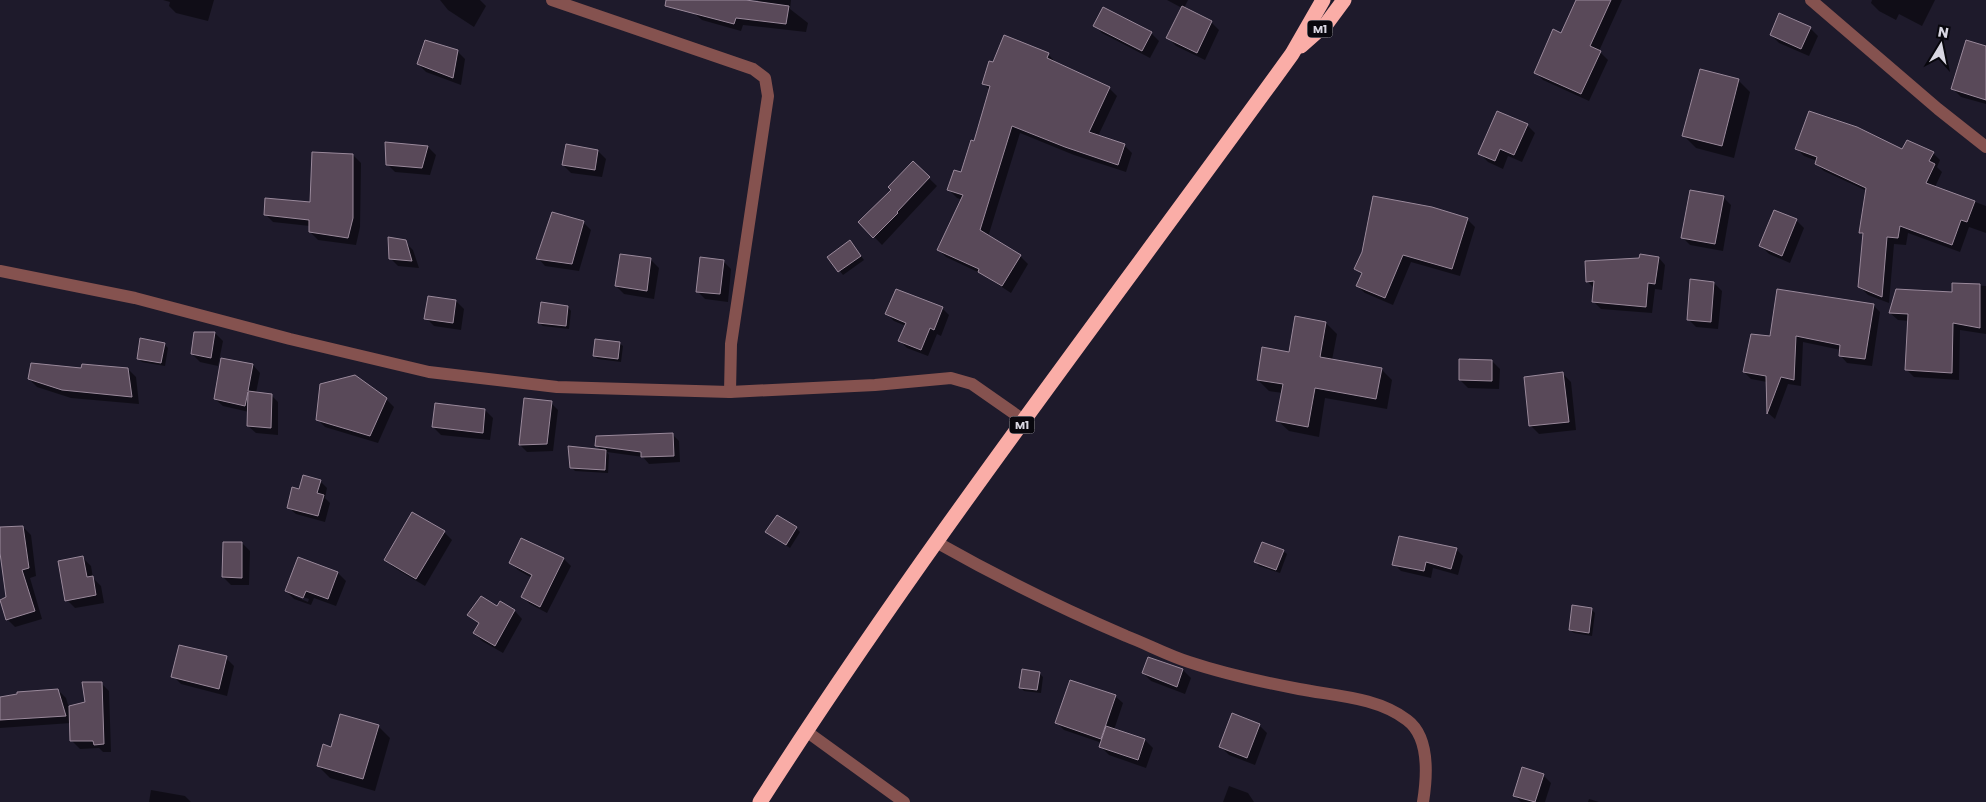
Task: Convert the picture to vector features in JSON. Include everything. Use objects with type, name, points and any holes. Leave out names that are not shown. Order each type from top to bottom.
[{"type":"highway","name":"M1","points":[[760,802],[806,731],[936,542],[1292,54],[1322,0]]},
{"type":"highway","name":"M1","points":[[1292,54],[1327,22],[1344,0]]},
{"type":"street","points":[[552,0],[753,69],[765,78],[768,96],[732,344],[730,392]]},
{"type":"street","points":[[1811,0],[1938,109],[1986,146]]},
{"type":"street","points":[[0,271],[135,298],[290,339],[429,372],[557,387],[730,392],[875,385],[951,378],[972,384],[1025,421]]},
{"type":"street","points":[[936,542],[1062,609],[1187,662],[1244,678],[1362,700],[1388,708],[1409,721],[1418,734],[1425,753],[1426,784],[1423,802]]},
{"type":"street","points":[[806,731],[904,802]]},
{"type":"building","points":[[666,0],[746,0],[789,6],[786,24],[736,18],[734,24],[665,6]]},
{"type":"building","points":[[1576,0],[1611,0],[1590,46],[1601,51],[1581,94],[1534,73],[1553,29],[1561,33]]},
{"type":"building","points":[[1182,6],[1212,21],[1197,53],[1166,38]]},
{"type":"building","points":[[1103,7],[1152,32],[1142,51],[1093,26]]},
{"type":"building","points":[[1779,13],[1811,27],[1801,49],[1770,35]]},
{"type":"building","points":[[1004,35],[1049,53],[1047,58],[1110,87],[1089,132],[1125,144],[1118,165],[1012,126],[980,230],[1021,255],[1002,286],[978,272],[979,269],[937,250],[963,195],[947,190],[954,170],[961,172],[971,140],[974,141],[990,86],[982,84],[989,61],[993,62]]},
{"type":"building","points":[[425,40],[458,50],[453,78],[417,64]]},
{"type":"building","points":[[1966,40],[1986,46],[1986,100],[1951,89]]},
{"type":"building","points":[[1700,69],[1739,79],[1722,146],[1682,136]]},
{"type":"building","points":[[1497,111],[1528,124],[1514,155],[1500,149],[1495,161],[1478,154]]},
{"type":"building","points":[[1809,111],[1857,127],[1902,149],[1907,140],[1934,152],[1929,161],[1935,164],[1926,183],[1975,201],[1967,222],[1961,220],[1952,245],[1900,226],[1898,238],[1887,237],[1882,297],[1858,287],[1863,233],[1859,233],[1866,188],[1815,164],[1817,157],[1795,149]]},
{"type":"building","points":[[385,142],[428,146],[422,168],[386,165]]},
{"type":"building","points":[[566,144],[598,150],[595,170],[562,165]]},
{"type":"building","points":[[312,152],[353,154],[353,218],[348,238],[309,232],[309,220],[264,215],[265,198],[310,202]]},
{"type":"building","points":[[913,161],[930,177],[873,238],[858,222],[891,190],[888,187]]},
{"type":"building","points":[[1690,190],[1724,196],[1715,244],[1681,238]]},
{"type":"building","points":[[1373,196],[1432,207],[1468,218],[1452,269],[1403,255],[1385,298],[1356,286],[1362,273],[1354,269],[1362,252]]},
{"type":"building","points":[[1774,210],[1797,219],[1782,256],[1759,246]]},
{"type":"building","points":[[552,212],[584,221],[572,264],[536,259]]},
{"type":"building","points":[[388,237],[406,240],[412,261],[389,259]]},
{"type":"building","points":[[850,240],[861,256],[838,272],[827,257]]},
{"type":"building","points":[[620,254],[651,258],[647,291],[615,286]]},
{"type":"building","points":[[1640,254],[1659,257],[1655,284],[1648,283],[1646,307],[1592,302],[1594,281],[1586,282],[1585,261],[1639,258]]},
{"type":"building","points":[[700,257],[724,260],[720,294],[696,292]]},
{"type":"building","points":[[1690,279],[1714,282],[1711,322],[1687,320]]},
{"type":"building","points":[[1952,283],[1980,284],[1980,328],[1953,323],[1952,373],[1905,370],[1908,314],[1889,313],[1896,289],[1952,292]]},
{"type":"building","points":[[896,289],[943,307],[934,330],[930,328],[921,350],[898,341],[906,323],[885,314]]},
{"type":"building","points":[[1777,289],[1874,304],[1865,359],[1839,356],[1840,345],[1796,336],[1794,380],[1781,377],[1767,414],[1766,376],[1743,372],[1751,334],[1770,336]]},
{"type":"building","points":[[428,296],[456,300],[453,323],[424,319]]},
{"type":"building","points":[[541,302],[568,306],[566,326],[538,323]]},
{"type":"building","points":[[1295,316],[1326,322],[1320,357],[1382,368],[1376,399],[1315,388],[1308,427],[1276,421],[1283,384],[1257,380],[1262,347],[1289,352]]},
{"type":"building","points":[[194,332],[215,332],[211,358],[191,354]]},
{"type":"building","points":[[140,338],[165,343],[161,363],[137,359]]},
{"type":"building","points":[[595,339],[620,342],[618,359],[593,356]]},
{"type":"building","points":[[221,358],[253,364],[248,391],[272,394],[271,428],[247,426],[248,392],[245,406],[214,399]]},
{"type":"building","points":[[1459,359],[1492,360],[1492,381],[1459,380]]},
{"type":"building","points":[[31,363],[81,368],[82,364],[128,368],[132,397],[62,390],[28,379]]},
{"type":"building","points":[[1563,372],[1569,422],[1529,426],[1524,377]]},
{"type":"building","points":[[355,375],[387,398],[370,436],[316,420],[320,384]]},
{"type":"building","points":[[524,398],[552,401],[547,444],[519,445]]},
{"type":"building","points":[[435,403],[485,409],[483,433],[432,427]]},
{"type":"building","points":[[673,433],[674,456],[641,457],[641,452],[595,446],[596,436]]},
{"type":"building","points":[[568,446],[606,450],[605,470],[570,468]]},
{"type":"building","points":[[303,475],[321,480],[317,493],[324,495],[318,516],[287,508],[292,487],[299,489]]},
{"type":"building","points":[[412,512],[445,531],[416,579],[384,560]]},
{"type":"building","points":[[777,515],[797,527],[786,545],[765,532]]},
{"type":"building","points":[[23,526],[29,568],[22,570],[35,611],[6,620],[0,600],[6,597],[0,553],[0,527]]},
{"type":"building","points":[[1399,536],[1457,548],[1451,569],[1426,562],[1424,571],[1392,565]]},
{"type":"building","points":[[521,538],[564,558],[540,607],[521,597],[532,575],[509,563]]},
{"type":"building","points":[[223,542],[242,542],[242,578],[222,577]]},
{"type":"building","points":[[1262,542],[1284,550],[1276,570],[1254,562]]},
{"type":"building","points":[[83,556],[87,577],[93,576],[96,595],[65,601],[58,561]]},
{"type":"building","points":[[298,557],[338,572],[328,599],[306,591],[303,598],[285,591]]},
{"type":"building","points":[[481,596],[497,606],[500,601],[515,610],[495,646],[473,633],[479,623],[467,615]]},
{"type":"building","points":[[1572,605],[1592,608],[1589,633],[1569,630]]},
{"type":"building","points":[[179,645],[227,656],[219,689],[171,677]]},
{"type":"building","points":[[1148,657],[1183,669],[1177,687],[1142,673]]},
{"type":"building","points":[[1022,669],[1040,672],[1037,690],[1019,688]]},
{"type":"building","points":[[1070,680],[1116,695],[1101,739],[1055,723]]},
{"type":"building","points":[[82,682],[102,682],[104,744],[94,745],[93,741],[70,741],[69,706],[85,702]]},
{"type":"building","points":[[58,689],[66,716],[0,720],[0,697],[17,694],[17,692]]},
{"type":"building","points":[[1232,713],[1260,724],[1247,758],[1219,747]]},
{"type":"building","points":[[340,714],[379,725],[363,779],[317,766],[323,744],[331,747]]},
{"type":"building","points":[[1106,726],[1145,739],[1138,760],[1099,747]]},
{"type":"building","points":[[1522,767],[1544,774],[1535,802],[1513,796]]}]
